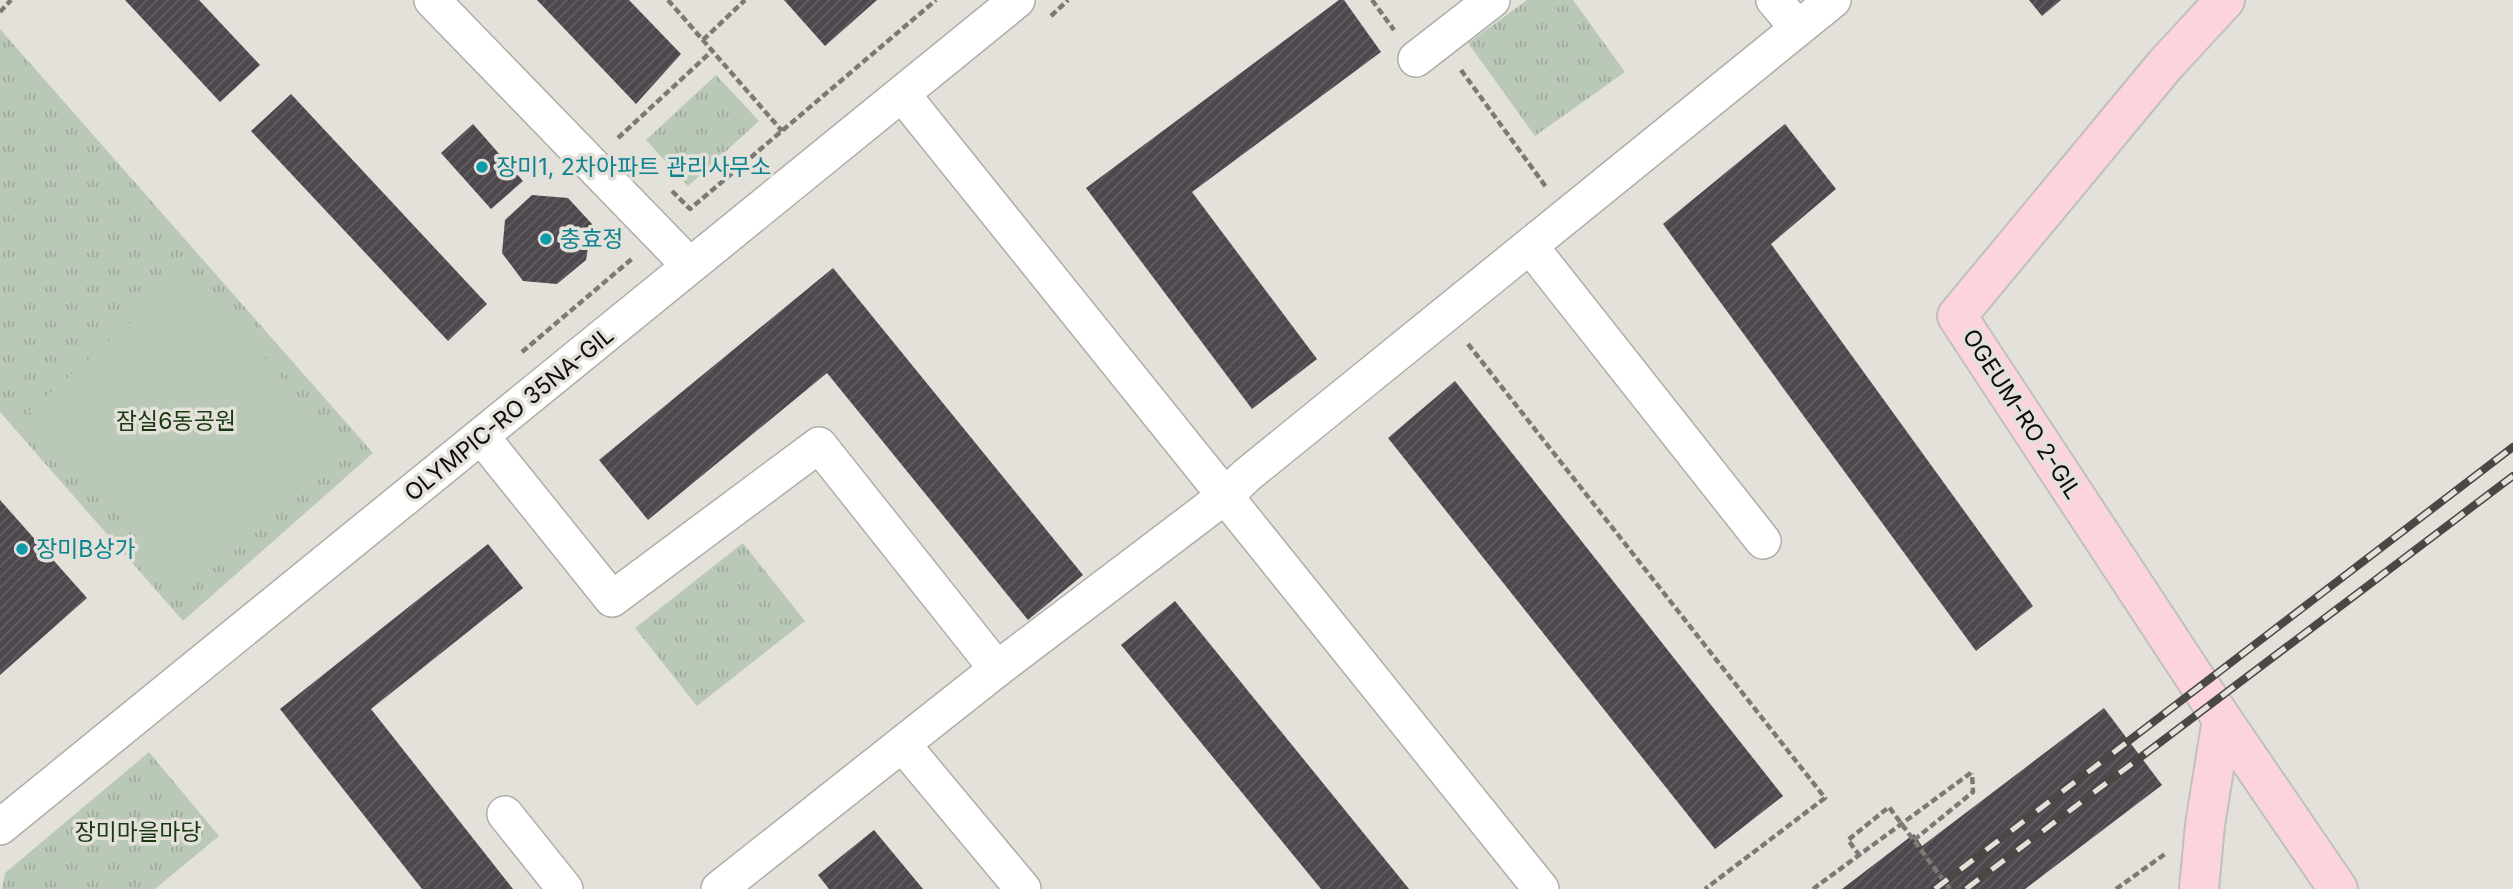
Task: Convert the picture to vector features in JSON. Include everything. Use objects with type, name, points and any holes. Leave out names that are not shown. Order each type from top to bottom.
[{"type":"main road","name":"OGEUM-RO 2-GIL","points":[[2222,719],[1957,316],[2165,65],[2225,0]]},
{"type":"main road","points":[[2199,889],[2205,825],[2222,719]]},
{"type":"main road","points":[[2222,719],[2338,889]]},
{"type":"street","points":[[432,0],[690,267]]},
{"type":"street","name":"OLYMPIC-RO 35NA-GIL","points":[[0,827],[1017,0]]},
{"type":"street","points":[[1428,50],[1492,0]]},
{"type":"street","points":[[1774,0],[1798,28]]},
{"type":"street","points":[[719,889],[997,669],[1225,496],[1247,475],[1833,0]]},
{"type":"street","points":[[902,94],[1541,889]]},
{"type":"street","points":[[1530,246],[1763,541]]},
{"type":"street","points":[[481,436],[612,599],[819,445],[997,669]]},
{"type":"street","points":[[903,745],[1023,889]]},
{"type":"street","points":[[505,814],[565,889]]},
{"type":"path","points":[[0,12],[11,0]]},
{"type":"path","points":[[668,0],[782,131]]},
{"type":"path","points":[[703,40],[745,0]]},
{"type":"path","points":[[690,209],[936,0]]},
{"type":"path","points":[[618,138],[713,50]]},
{"type":"path","points":[[1428,50],[1551,194]]},
{"type":"path","points":[[1468,344],[1825,797],[1705,889]]},
{"type":"path","points":[[1814,889],[1972,772],[1973,792],[1914,840]]},
{"type":"path","points":[[1860,856],[1849,840],[1889,807],[1950,889]]},
{"type":"path","points":[[2116,889],[2205,825]]},
{"type":"green space","points":[[1527,0],[1573,0],[1625,72],[1535,136],[1468,43]]},
{"type":"green space","name":"잠실6동공원","points":[[0,29],[373,453],[183,621],[0,412]]},
{"type":"green space","points":[[716,75],[759,121],[688,186],[646,140]]},
{"type":"green space","points":[[190,271],[346,453],[185,593],[29,411]]},
{"type":"green space","points":[[743,543],[805,621],[697,706],[635,628]]},
{"type":"green space","name":"장미마을마당","points":[[149,752],[219,836],[155,889],[2,889],[5,873]]},
{"type":"building","points":[[125,0],[199,0],[260,65],[220,102]]},
{"type":"building","points":[[537,0],[629,0],[681,54],[636,104]]},
{"type":"building","points":[[784,0],[877,0],[825,46]]},
{"type":"building","points":[[1339,0],[1344,0],[1381,52],[1192,192],[1317,359],[1252,409],[1086,188]]},
{"type":"building","points":[[2029,0],[2061,0],[2042,16]]},
{"type":"building","points":[[291,94],[487,304],[448,341],[251,131]]},
{"type":"building","name":"장미1, 2차아파트 관리사무소","points":[[473,124],[523,181],[491,209],[441,153]]},
{"type":"building","points":[[1785,124],[1836,189],[1771,244],[2033,606],[1976,651],[1663,224]]},
{"type":"building","name":"충효정","points":[[532,195],[568,198],[592,224],[586,260],[557,284],[523,281],[502,253],[505,220]]},
{"type":"building","points":[[833,268],[1083,575],[1028,620],[827,373],[648,520],[599,460]]},
{"type":"building","points":[[1455,381],[1783,796],[1715,849],[1388,438]]},
{"type":"building","name":"장미B상가","points":[[0,500],[87,598],[0,675]]},
{"type":"building","points":[[488,544],[523,588],[371,709],[513,889],[422,889],[280,709]]},
{"type":"building","points":[[1175,601],[1409,889],[1321,889],[1121,645]]},
{"type":"building","points":[[2104,708],[2162,785],[2025,889],[1842,889],[1914,834],[1922,846]]},
{"type":"building","points":[[874,830],[923,889],[829,889],[818,875]]},
{"type":"railway","points":[[1935,889],[2513,447]]},
{"type":"railway","points":[[1966,889],[2513,476]]},
{"type":"place","name":"장미1, 2차아파트 관리사무소","points":[[482,167]]},
{"type":"place","name":"충효정","points":[[546,239]]},
{"type":"place","name":"장미B상가","points":[[22,549]]}]
